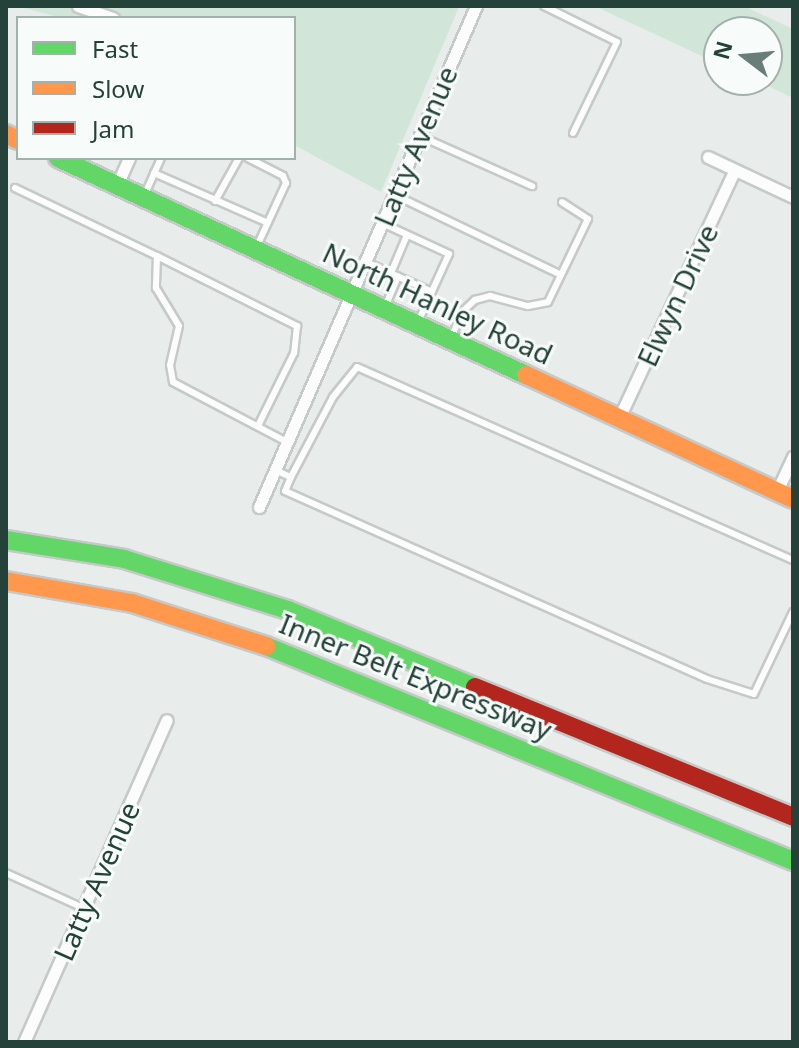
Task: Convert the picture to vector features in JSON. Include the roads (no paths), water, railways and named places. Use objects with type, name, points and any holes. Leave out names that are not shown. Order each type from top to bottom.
[{"type":"main road","name":"North Hanley Road","points":[[62,160],[785,495]]},
{"type":"main road","name":"Inner Belt Expressway","points":[[6,540],[124,559],[288,610],[793,817]]},
{"type":"main road","name":"Inner Belt Expressway","points":[[6,581],[132,603],[235,635],[393,694],[793,861]]},
{"type":"street","points":[[78,6],[107,16]]},
{"type":"street","name":"Latty Avenue","points":[[259,507],[476,6]]},
{"type":"street","points":[[708,157],[793,197]]},
{"type":"street","points":[[117,185],[128,160]]},
{"type":"street","name":"Elwyn Drive","points":[[619,418],[734,171]]},
{"type":"street","points":[[785,495],[793,456]]},
{"type":"street","name":"Latty Avenue","points":[[24,1042],[167,720]]},
{"type":"lane","points":[[544,6],[617,42],[573,133]]},
{"type":"lane","points":[[420,136],[532,186]]},
{"type":"lane","points":[[144,197],[160,160]]},
{"type":"lane","points":[[215,201],[238,160]]},
{"type":"lane","points":[[252,160],[283,176],[286,183],[255,249]]},
{"type":"lane","points":[[154,173],[268,223]]},
{"type":"lane","points":[[15,188],[297,326],[294,353],[258,426]]},
{"type":"lane","points":[[394,195],[561,275]]},
{"type":"lane","points":[[451,339],[462,312],[475,300],[490,296],[528,306],[548,302],[588,219],[562,202]]},
{"type":"lane","points":[[382,223],[449,254],[418,324]]},
{"type":"lane","points":[[391,273],[407,235]]},
{"type":"lane","points":[[157,256],[156,288],[179,326],[170,365],[173,382],[287,442]]},
{"type":"lane","points":[[365,262],[432,292]]},
{"type":"lane","points":[[385,308],[398,277]]},
{"type":"lane","points":[[793,560],[357,367],[333,397],[285,491],[707,679],[754,694],[793,612]]},
{"type":"lane","points":[[275,470],[291,477]]},
{"type":"lane","points":[[6,873],[84,908]]}]
